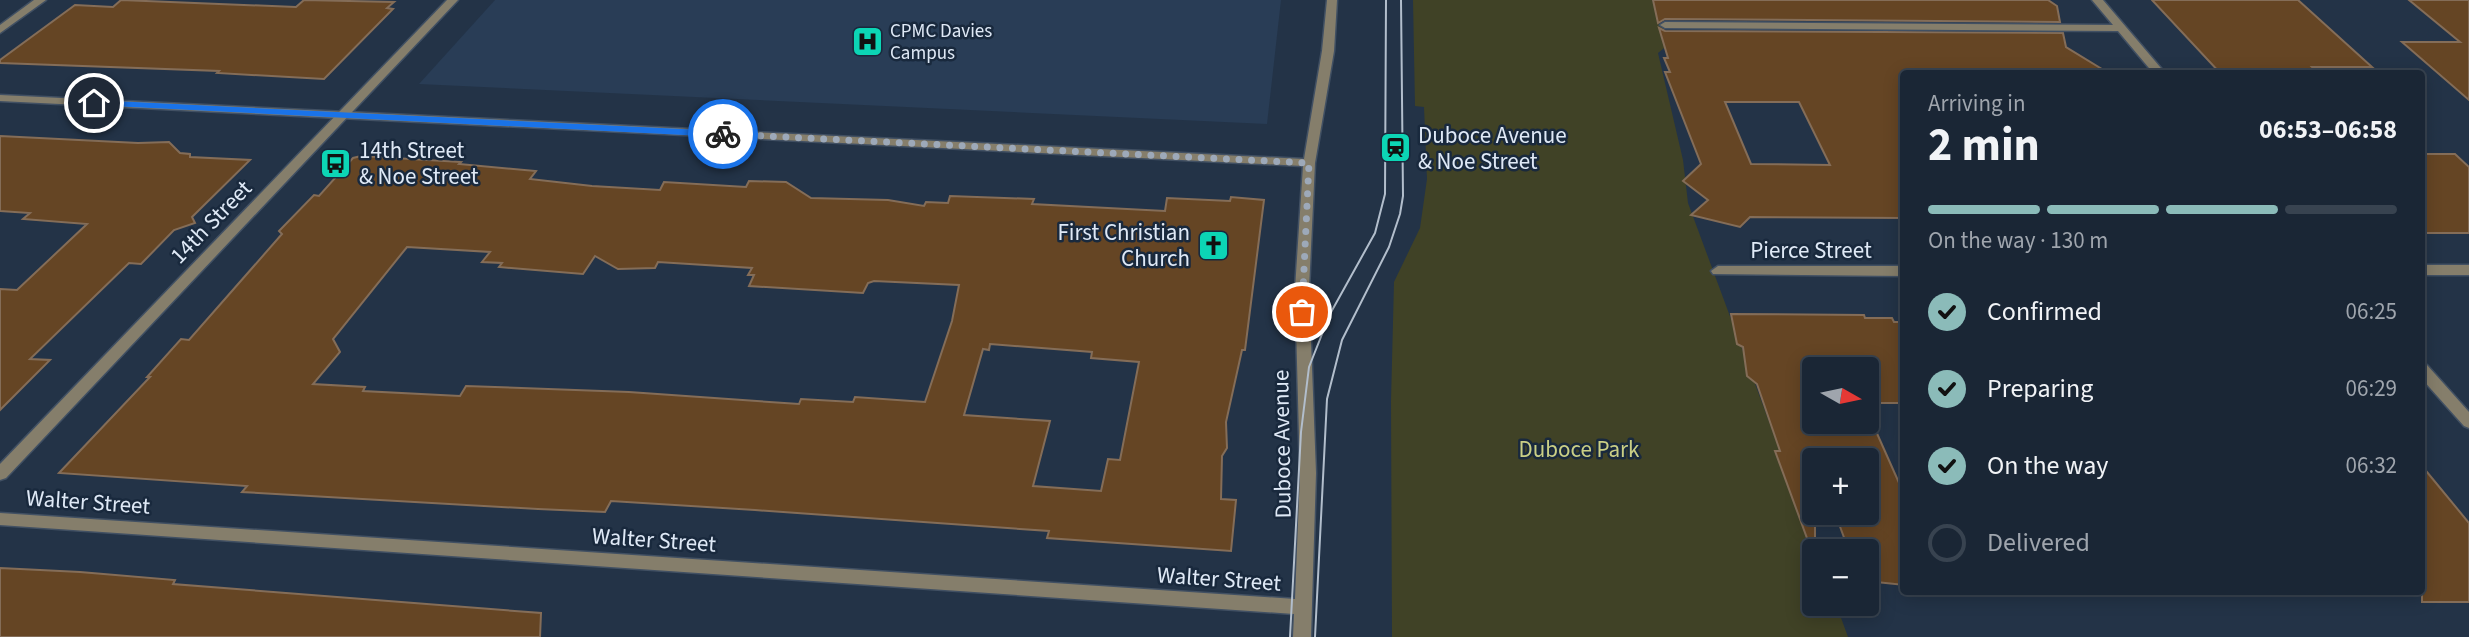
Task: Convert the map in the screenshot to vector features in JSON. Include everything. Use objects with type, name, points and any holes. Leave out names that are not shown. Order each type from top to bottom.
[{"type":"street","points":[[0,30],[41,0]]},
{"type":"street","name":"14th Street","points":[[0,474],[453,0]]},
{"type":"street","name":"Duboce Avenue","points":[[1302,637],[1308,473],[1301,289],[1309,163],[1328,51],[1332,0]]},
{"type":"street","points":[[2096,0],[2158,70]]},
{"type":"street","points":[[1665,25],[2122,28]]},
{"type":"street","points":[[0,98],[1309,163]]},
{"type":"street","points":[[2425,270],[2469,270]]},
{"type":"street","name":"Pierce Street","points":[[1718,271],[1900,271]]},
{"type":"street","points":[[2425,372],[2469,422]]},
{"type":"street","name":"Walter Street","points":[[0,519],[1304,607]]},
{"type":"shaded area","name":"CPMC Davies Campus","points":[[495,0],[1281,0],[1267,124],[419,84]]},
{"type":"green space","name":"Duboce Park","points":[[1413,0],[1652,0],[1669,44],[1658,53],[1683,160],[1688,203],[1802,511],[1802,525],[1807,525],[1813,539],[1802,539],[1802,616],[1840,616],[1848,637],[1392,637],[1391,401],[1394,282],[1420,228],[1427,179],[1424,107],[1415,106]]},
{"type":"building","points":[[121,0],[296,7],[304,0],[394,2],[387,8],[393,9],[324,79],[217,73],[219,71],[0,63],[0,60],[75,5],[113,7]]},
{"type":"building","points":[[1653,0],[2048,0],[2057,6],[2060,22],[1665,19],[1658,23]]},
{"type":"building","points":[[2152,0],[2298,0],[2372,67],[2312,67],[2315,70],[2217,70]]},
{"type":"building","points":[[2409,0],[2469,0],[2469,100],[2402,42],[2460,42]]},
{"type":"building","points":[[1659,28],[1665,31],[2063,33],[2066,47],[2103,70],[1900,70],[1900,218],[1750,217],[1740,227],[1691,215],[1708,200],[1683,181],[1701,164],[1665,72],[1670,72],[1664,58],[1668,58]],"holes":[[[1725,102],[1799,102],[1830,165],[1751,164]]]},
{"type":"building","points":[[0,136],[169,142],[180,153],[190,154],[190,157],[250,160],[192,217],[195,223],[174,230],[141,264],[129,263],[30,359],[50,360],[0,410],[0,289],[17,290],[87,224],[23,219],[30,213],[0,211]]},
{"type":"building","points":[[2425,154],[2455,154],[2469,167],[2469,233],[2425,233]]},
{"type":"building","points":[[361,156],[461,162],[459,164],[536,171],[530,179],[660,190],[664,182],[746,187],[749,181],[786,182],[811,198],[888,200],[924,206],[926,202],[948,203],[950,196],[1034,199],[1032,204],[1165,211],[1167,198],[1230,201],[1231,197],[1264,200],[1245,350],[1242,350],[1226,422],[1227,448],[1222,456],[1221,499],[1236,500],[1231,551],[1047,538],[1049,531],[755,510],[611,501],[605,512],[538,509],[242,492],[247,486],[59,473],[150,377],[147,377],[181,339],[189,340],[282,234],[279,231],[314,195],[319,196],[353,158]],"holes":[[[407,247],[490,252],[482,262],[502,263],[499,267],[583,274],[595,256],[618,269],[655,268],[658,262],[752,268],[748,275],[754,275],[749,286],[863,293],[868,283],[874,281],[959,285],[952,321],[925,402],[855,397],[853,402],[801,399],[799,404],[629,392],[466,386],[460,396],[363,391],[365,387],[313,384],[340,352],[333,339]],[[990,344],[1092,352],[1091,358],[1139,362],[1120,460],[1108,459],[1101,491],[1033,486],[1050,421],[964,415],[983,349],[989,350]]]},
{"type":"building","points":[[1731,314],[1864,315],[1865,318],[1892,318],[1894,322],[1900,322],[1900,403],[1880,403],[1880,357],[1802,357],[1802,434],[1877,434],[1900,485],[1900,585],[1879,582],[1879,539],[1845,539],[1839,525],[1879,525],[1879,448],[1802,448],[1802,524],[1775,451],[1780,451],[1757,384],[1747,376],[1743,347],[1737,344]]},
{"type":"building","points":[[2425,470],[2469,523],[2469,602],[2422,602],[2422,595],[2425,595]]},
{"type":"building","points":[[1802,525],[1815,525],[1815,539],[1807,539]]},
{"type":"building","points":[[0,568],[80,572],[175,580],[173,584],[541,613],[540,637],[0,637]]},
{"type":"tram line","points":[[1290,637],[1301,432],[1309,367],[1330,314],[1375,233],[1385,194],[1386,0]]},
{"type":"tram line","points":[[1315,637],[1327,399],[1342,340],[1389,247],[1403,196],[1401,0]]},
{"type":"way so far","points":[[723,134],[1309,163],[1302,312]]},
{"type":"place","name":"CPMC Davies Campus","points":[[867,42]]},
{"type":"place","name":"Duboce Avenue & Noe Street","points":[[1395,148]]},
{"type":"place","name":"14th Street & Noe Street","points":[[336,163]]},
{"type":"place","name":"First Christian Church","points":[[1213,245]]},
{"type":"route","points":[[94,103],[723,134]]}]
